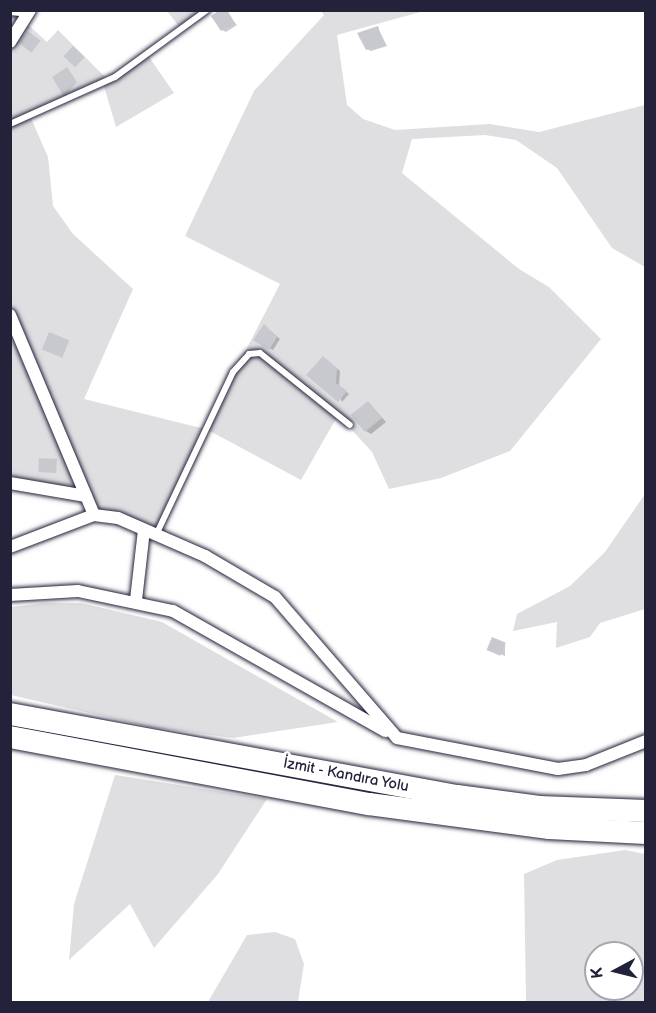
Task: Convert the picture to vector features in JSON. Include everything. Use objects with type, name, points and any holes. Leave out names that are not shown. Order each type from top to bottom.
[{"type":"highway","name":"İzmit - Kandıra Yolu","points":[[10,714],[458,796],[539,807],[645,811]]},
{"type":"highway","points":[[10,737],[369,804],[549,828],[645,833]]},
{"type":"street","points":[[10,42],[29,12]]},
{"type":"street","points":[[10,315],[94,515]]},
{"type":"street","points":[[10,483],[86,496]]},
{"type":"street","points":[[10,547],[94,515],[150,532],[205,556],[275,597],[397,738]]},
{"type":"street","points":[[136,600],[150,532]]},
{"type":"street","points":[[10,595],[78,591],[136,600],[207,627],[397,738],[558,769],[586,765],[645,741]]},
{"type":"lane","points":[[10,123],[115,77],[207,10]]},
{"type":"lane","points":[[10,12],[29,12]]},
{"type":"lane","points":[[150,532],[228,381],[249,354],[260,353],[350,425]]},
{"type":"shaded area","points":[[10,11],[30,11],[24,21],[47,42],[58,30],[108,80],[147,54],[174,93],[116,127],[103,83],[30,116],[48,157],[53,206],[73,234],[133,289],[84,399],[205,429],[280,284],[185,236],[254,91],[324,15],[321,11],[424,11],[337,35],[347,105],[363,119],[395,130],[489,124],[539,132],[645,105],[645,267],[612,248],[557,168],[516,140],[485,135],[412,139],[402,173],[519,269],[549,287],[601,339],[510,451],[441,478],[389,489],[372,452],[338,415],[301,480],[206,429],[155,535],[94,515],[85,496],[11,483]]},
{"type":"shaded area","points":[[167,11],[207,11],[181,29]]},
{"type":"shaded area","points":[[645,494],[645,609],[600,623],[590,637],[556,648],[557,622],[513,631],[517,614],[570,586],[605,552]]},
{"type":"shaded area","points":[[44,603],[81,603],[162,622],[338,722],[233,738],[150,727],[11,695],[11,607]]},
{"type":"shaded area","points":[[115,775],[267,799],[218,874],[154,948],[130,904],[69,960],[74,904]]},
{"type":"shaded area","points":[[625,850],[645,854],[645,1002],[526,1002],[524,874],[557,860]]},
{"type":"shaded area","points":[[275,932],[295,939],[304,964],[298,1002],[208,1002],[247,935]]},
{"type":"building","points":[[220,10],[227,10],[235,23],[221,31],[211,16]]},
{"type":"building","points":[[378,26],[384,45],[366,50],[357,33]]},
{"type":"building","points":[[28,31],[41,41],[31,53],[19,43]]},
{"type":"building","points":[[73,46],[85,57],[75,67],[63,56]]},
{"type":"building","points":[[67,67],[77,82],[64,97],[52,77]]},
{"type":"building","points":[[264,324],[277,337],[269,350],[253,340]]},
{"type":"building","points":[[49,332],[69,340],[62,358],[42,350]]},
{"type":"building","points":[[323,356],[337,368],[336,383],[347,391],[338,402],[306,375]]},
{"type":"building","points":[[368,401],[382,418],[365,432],[351,415]]},
{"type":"building","points":[[39,458],[57,459],[56,473],[38,472]]},
{"type":"building","points":[[492,637],[506,643],[500,656],[487,650]]}]
